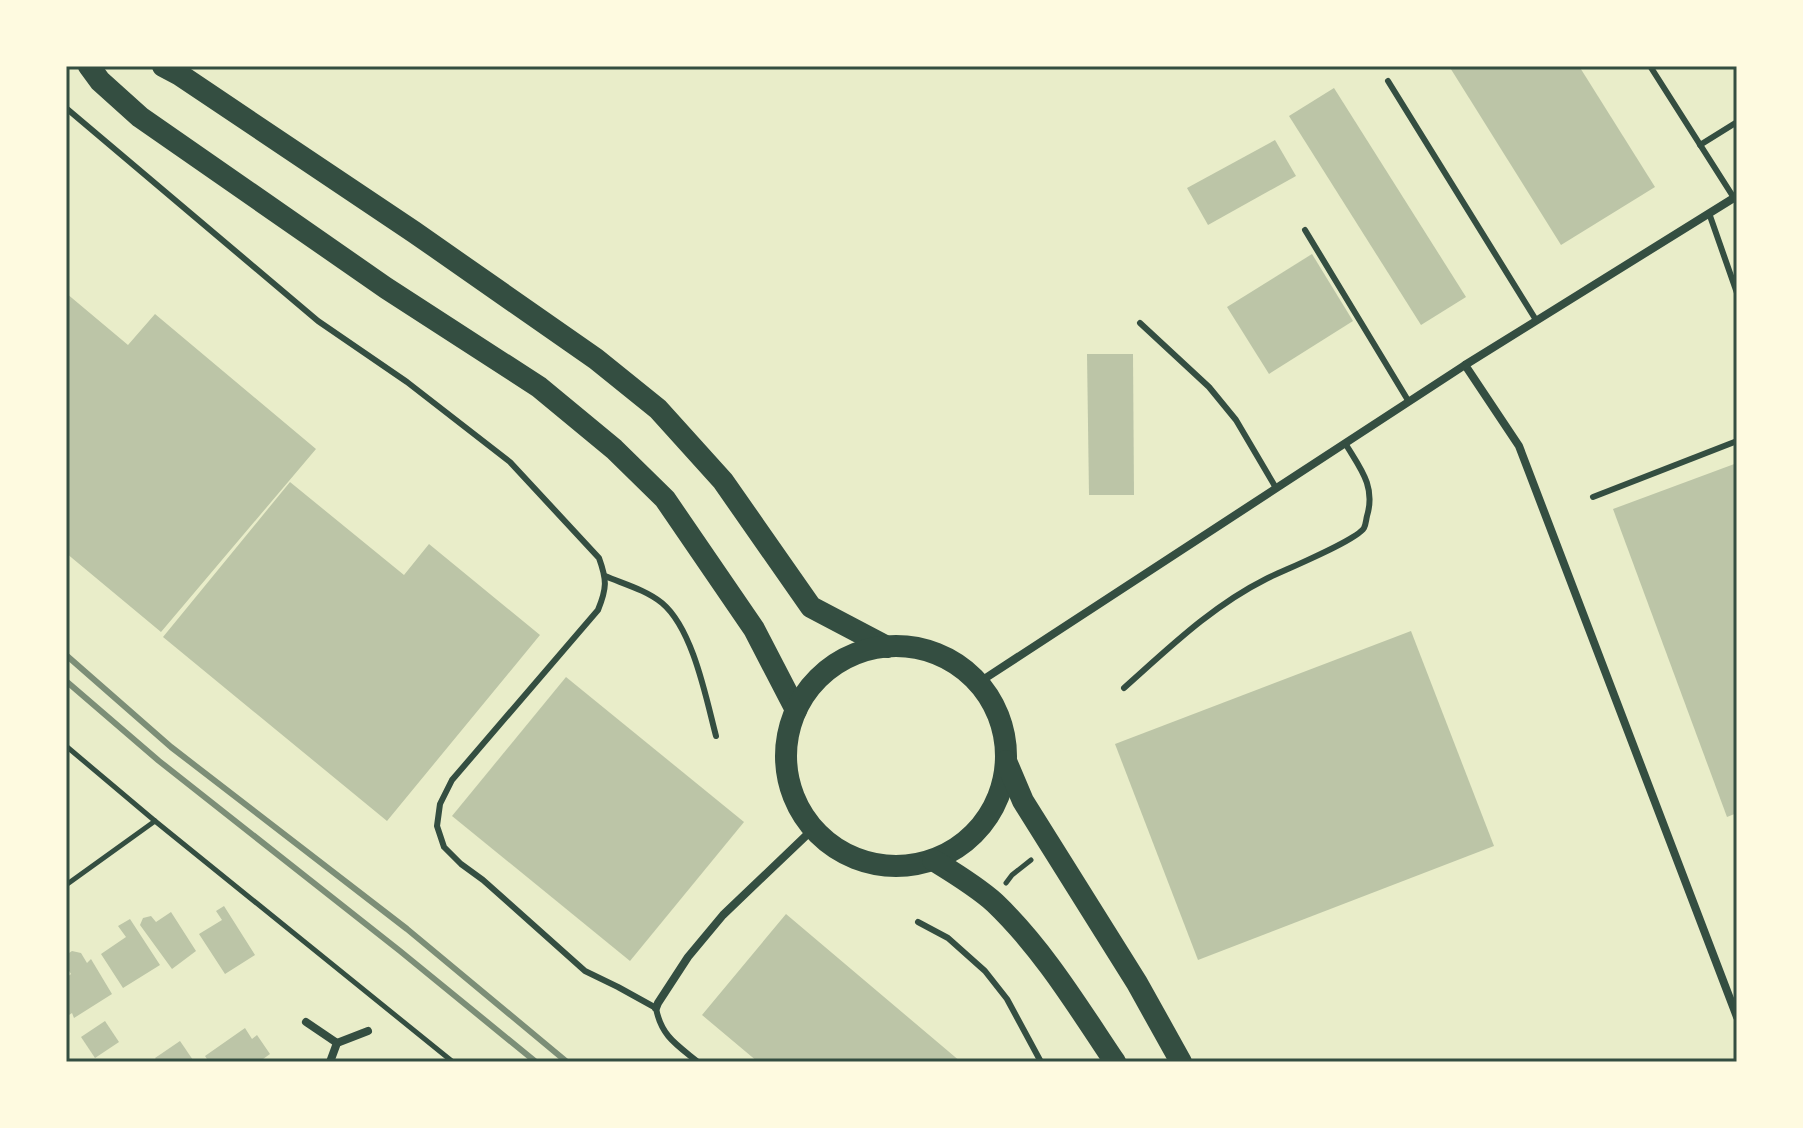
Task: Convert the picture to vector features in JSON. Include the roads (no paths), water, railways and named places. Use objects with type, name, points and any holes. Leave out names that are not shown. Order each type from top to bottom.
[{"type":"highway","points":[[89,66],[100,81],[140,117],[386,288],[539,387],[614,449],[665,499],[754,629],[796,710]]},
{"type":"highway","points":[[163,66],[401,223],[596,359],[658,409],[723,481],[811,607],[887,647]]},
{"type":"highway","points":[[887,647],[914,648],[940,655],[978,683],[999,719],[1006,759],[1001,789],[987,817],[951,853],[916,864],[881,866],[847,855],[828,844],[813,829],[800,812],[792,793],[786,766],[787,738],[796,710],[811,686],[832,666],[858,653],[887,647]]},
{"type":"highway","points":[[1006,759],[1023,801],[1137,983],[1181,1062]]},
{"type":"highway","points":[[933,860],[993,902],[1039,951],[1115,1062]]},
{"type":"street","points":[[978,683],[1465,365],[1735,197]]},
{"type":"street","points":[[1465,365],[1519,446],[1737,1017]]},
{"type":"street","points":[[656,1008],[688,957],[723,915],[813,829]]},
{"type":"street","points":[[306,1022],[337,1043]]},
{"type":"street","points":[[330,1062],[337,1043],[368,1031]]},
{"type":"lane","points":[[1650,66],[1735,197]]},
{"type":"lane","points":[[1388,81],[1536,320]]},
{"type":"lane","points":[[66,108],[318,321],[407,382],[510,462],[599,558],[606,592],[598,610],[452,780],[440,804],[437,826],[444,847],[461,864],[585,971],[656,1008],[659,1024],[673,1041],[698,1062]]},
{"type":"lane","points":[[1700,145],[1737,122]]},
{"type":"lane","points":[[1709,213],[1737,293]]},
{"type":"lane","points":[[1305,230],[1409,402]]},
{"type":"lane","points":[[1140,323],[1209,387],[1236,420],[1276,488]]},
{"type":"lane","points":[[1593,497],[1737,441]]},
{"type":"lane","points":[[1124,688],[1225,602],[1363,530],[1370,505],[1369,483],[1345,443]]},
{"type":"lane","points":[[605,576],[648,594],[664,605],[677,621],[695,660],[716,736]]},
{"type":"lane","points":[[918,922],[948,938],[985,971],[1007,999],[1041,1062]]},
{"type":"railway","points":[[66,655],[171,747],[407,929],[567,1062]]},
{"type":"railway","points":[[66,681],[159,761],[536,1062]]}]
